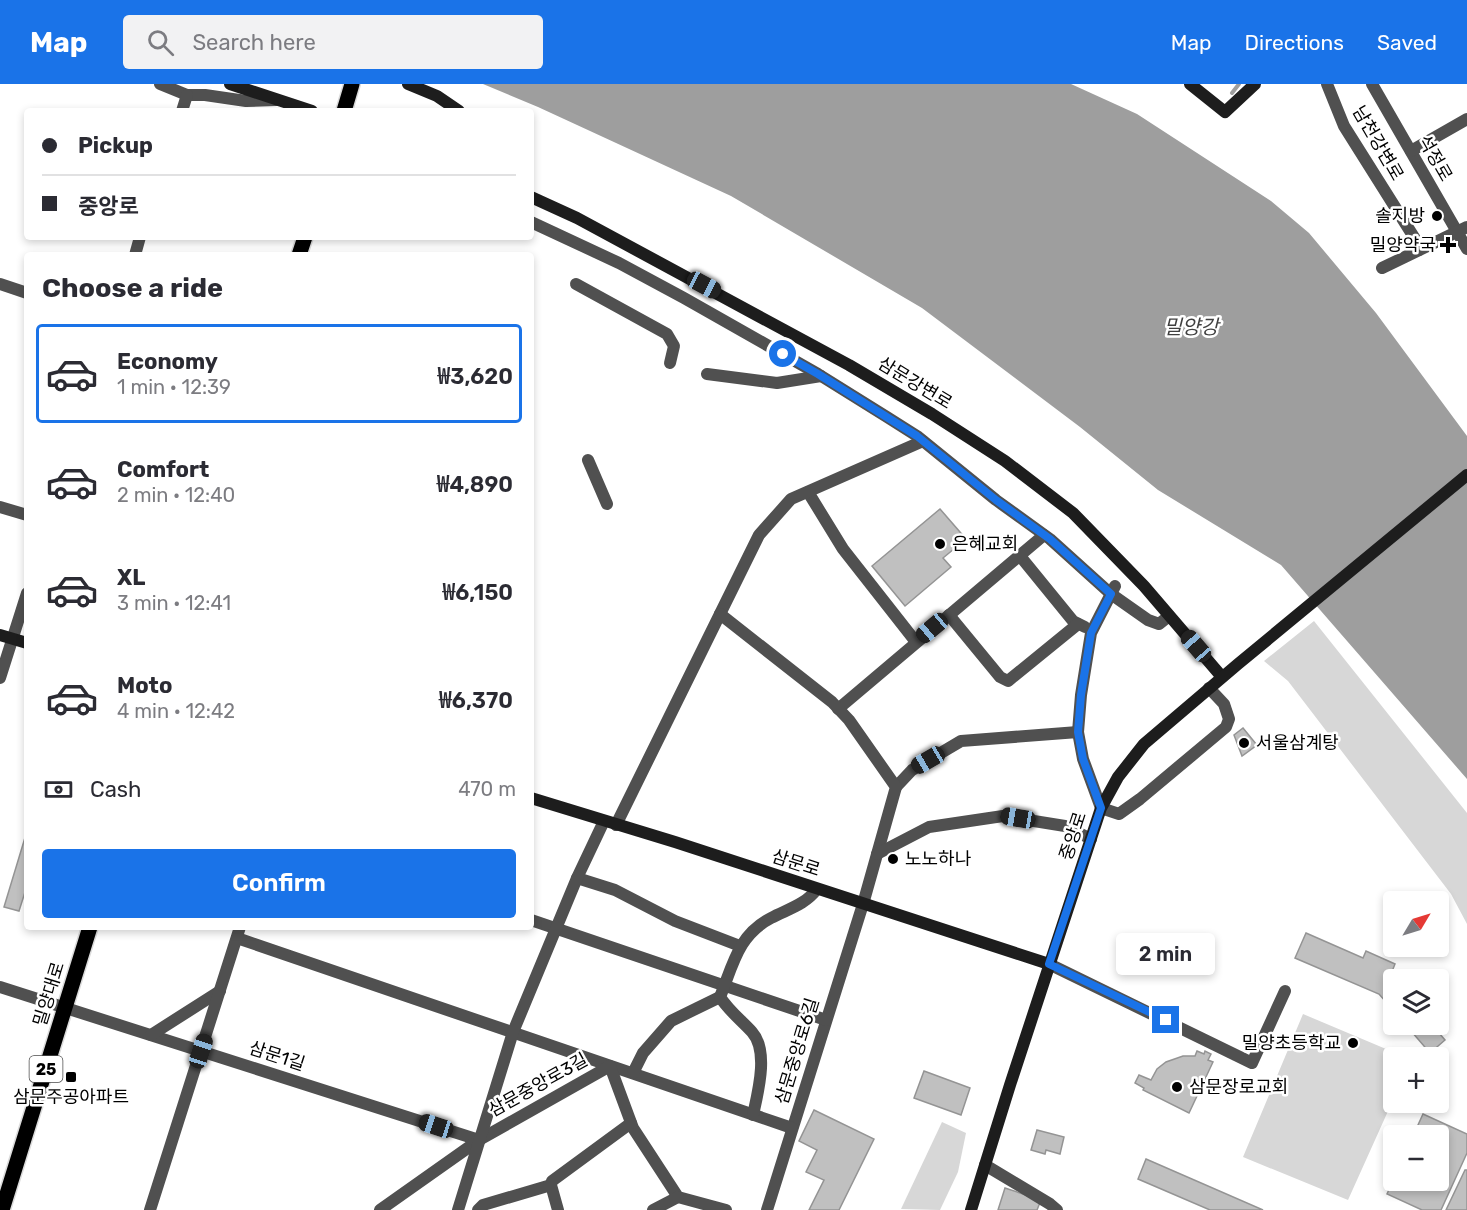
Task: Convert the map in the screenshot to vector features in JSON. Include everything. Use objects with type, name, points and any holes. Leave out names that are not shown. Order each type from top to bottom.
[{"type":"main road","points":[[345,107],[352,84]]},
{"type":"main road","name":"밀양대로","points":[[2,1210],[89,930]]},
{"type":"street","points":[[160,84],[187,95],[205,95],[246,101],[278,100]]},
{"type":"street","points":[[230,84],[303,108]]},
{"type":"street","points":[[408,84],[437,96],[454,108]]},
{"type":"street","points":[[1190,84],[1225,112],[1255,84]]},
{"type":"street","name":"남천강변로","points":[[1328,84],[1344,126],[1417,243],[1419,250]]},
{"type":"street","name":"석정로","points":[[1372,84],[1411,152],[1462,230],[1467,249]]},
{"type":"street","points":[[183,108],[187,95]]},
{"type":"street","points":[[1411,152],[1467,119]]},
{"type":"street","name":"삼문강변로","points":[[534,198],[577,218],[849,364],[1005,461],[1073,513],[1222,677]]},
{"type":"street","points":[[534,223],[619,263],[820,376],[923,441],[1148,620],[1159,624],[1169,616]]},
{"type":"street","points":[[1382,268],[1462,230]]},
{"type":"street","points":[[0,284],[24,292]]},
{"type":"street","points":[[576,284],[668,334],[674,346],[670,363]]},
{"type":"street","points":[[707,374],[777,383],[820,376]]},
{"type":"street","points":[[458,1210],[513,1032],[577,878],[610,823],[759,535],[791,499],[923,441]]},
{"type":"street","points":[[588,460],[607,504]]},
{"type":"street","name":"중앙로","points":[[971,1210],[1101,808],[1118,777],[1144,744],[1467,475]]},
{"type":"street","points":[[808,492],[843,549],[916,642]]},
{"type":"street","points":[[0,507],[24,514]]},
{"type":"street","points":[[838,709],[1044,535]]},
{"type":"street","points":[[1020,556],[1073,621],[1093,630]]},
{"type":"street","points":[[1113,590],[1093,630],[1081,695],[1078,732],[1083,759],[1101,808],[1119,814],[1226,727],[1229,719],[1224,704],[1209,688]]},
{"type":"street","points":[[0,678],[6,637],[24,599]]},
{"type":"street","points":[[720,614],[838,709],[849,720],[896,787],[912,770],[961,741],[1078,732]]},
{"type":"street","points":[[949,615],[1000,677],[1008,681],[1078,624]]},
{"type":"street","points":[[6,637],[24,642]]},
{"type":"street","name":"삼문중앙로6길","points":[[767,1210],[863,904],[896,787]]},
{"type":"street","name":"삼문로","points":[[534,799],[675,842],[1049,964]]},
{"type":"street","points":[[877,854],[929,827],[1004,816],[1065,826],[1091,839]]},
{"type":"street","points":[[577,878],[615,890],[675,921],[740,946]]},
{"type":"street","points":[[633,1073],[643,1053],[671,1021],[722,991],[740,946],[748,934],[769,918],[811,898],[818,889]]},
{"type":"street","points":[[534,921],[722,991],[826,1020]]},
{"type":"street","points":[[150,1210],[239,932],[513,1032],[792,1128]]},
{"type":"street","points":[[1049,964],[1252,1063],[1285,991]]},
{"type":"street","name":"삼문1길","points":[[0,987],[478,1140]]},
{"type":"street","points":[[151,1035],[220,991]]},
{"type":"street","points":[[722,991],[729,1011],[753,1032],[760,1044],[759,1085],[753,1114]]},
{"type":"street","name":"삼문중앙로3길","points":[[380,1210],[478,1140],[610,1066],[632,1123],[678,1197]]},
{"type":"street","points":[[558,1210],[552,1181],[632,1123]]},
{"type":"street","points":[[985,1165],[1057,1210]]},
{"type":"street","points":[[478,1210],[483,1205],[551,1185]]},
{"type":"street","points":[[653,1210],[678,1197],[726,1210]]},
{"type":"shaded area","points":[[1314,621],[1467,813],[1467,924],[1449,891],[1288,681],[1264,661]]},
{"type":"shaded area","points":[[1303,1014],[1383,1048],[1383,1113],[1387,1113],[1348,1200],[1243,1157]]},
{"type":"shaded area","points":[[942,1122],[966,1133],[958,1172],[940,1210],[901,1209]]},
{"type":"water","name":"밀양강","points":[[483,84],[1071,84],[1137,114],[1271,201],[1309,233],[1376,313],[1467,436],[1467,779],[1281,565],[1158,490],[1080,427],[922,308],[731,196]]},
{"type":"building","points":[[940,509],[966,539],[943,558],[951,567],[905,606],[872,566]]},
{"type":"building","points":[[1243,728],[1257,745],[1242,756],[1234,735]]},
{"type":"building","points":[[24,841],[24,895],[19,911],[4,907]]},
{"type":"building","points":[[1306,933],[1363,958],[1366,951],[1395,964],[1393,969],[1383,969],[1383,999],[1379,994],[1295,958]]},
{"type":"building","points":[[1414,1035],[1441,1035],[1445,1040],[1437,1047],[1425,1047]]},
{"type":"building","points":[[1197,1051],[1211,1054],[1208,1060],[1213,1062],[1189,1113],[1143,1090],[1144,1088],[1135,1083],[1139,1075],[1151,1080],[1157,1069],[1166,1062],[1183,1056],[1195,1056]]},
{"type":"building","points":[[924,1071],[970,1088],[961,1115],[914,1098]]},
{"type":"building","points":[[814,1110],[874,1139],[839,1210],[809,1210],[824,1180],[806,1172],[817,1150],[799,1141]]},
{"type":"building","points":[[1423,1114],[1447,1125],[1418,1125]]},
{"type":"building","points":[[1449,1126],[1467,1134],[1467,1153],[1441,1210],[1422,1210],[1387,1194],[1388,1191],[1449,1191]]},
{"type":"building","points":[[1037,1130],[1064,1137],[1060,1154],[1046,1150],[1045,1154],[1031,1150]]},
{"type":"building","points":[[1146,1159],[1263,1210],[1210,1210],[1138,1179]]},
{"type":"building","points":[[1467,1170],[1467,1210],[1446,1210]]},
{"type":"building","points":[[1005,1188],[1041,1200],[1037,1210],[998,1210]]},
{"type":"waterway","points":[[1232,93],[1239,84]]},
{"type":"place","name":"솔지방","points":[[1437,216]]},
{"type":"place","name":"밀양약국","points":[[1448,245]]},
{"type":"place","name":"은혜교회","points":[[940,544]]},
{"type":"place","name":"서울삼계탕","points":[[1244,743]]},
{"type":"place","name":"노노하나","points":[[893,859]]},
{"type":"place","name":"밀양초등학교","points":[[1353,1043]]},
{"type":"place","name":"삼문주공아파트","points":[[71,1077]]},
{"type":"place","name":"삼문장로교회","points":[[1177,1087]]},
{"type":"route","points":[[783,354],[917,436],[996,500],[1050,539],[1111,594],[1091,633],[1081,695],[1078,732],[1083,759],[1101,808],[1049,964],[1166,1020]]}]
